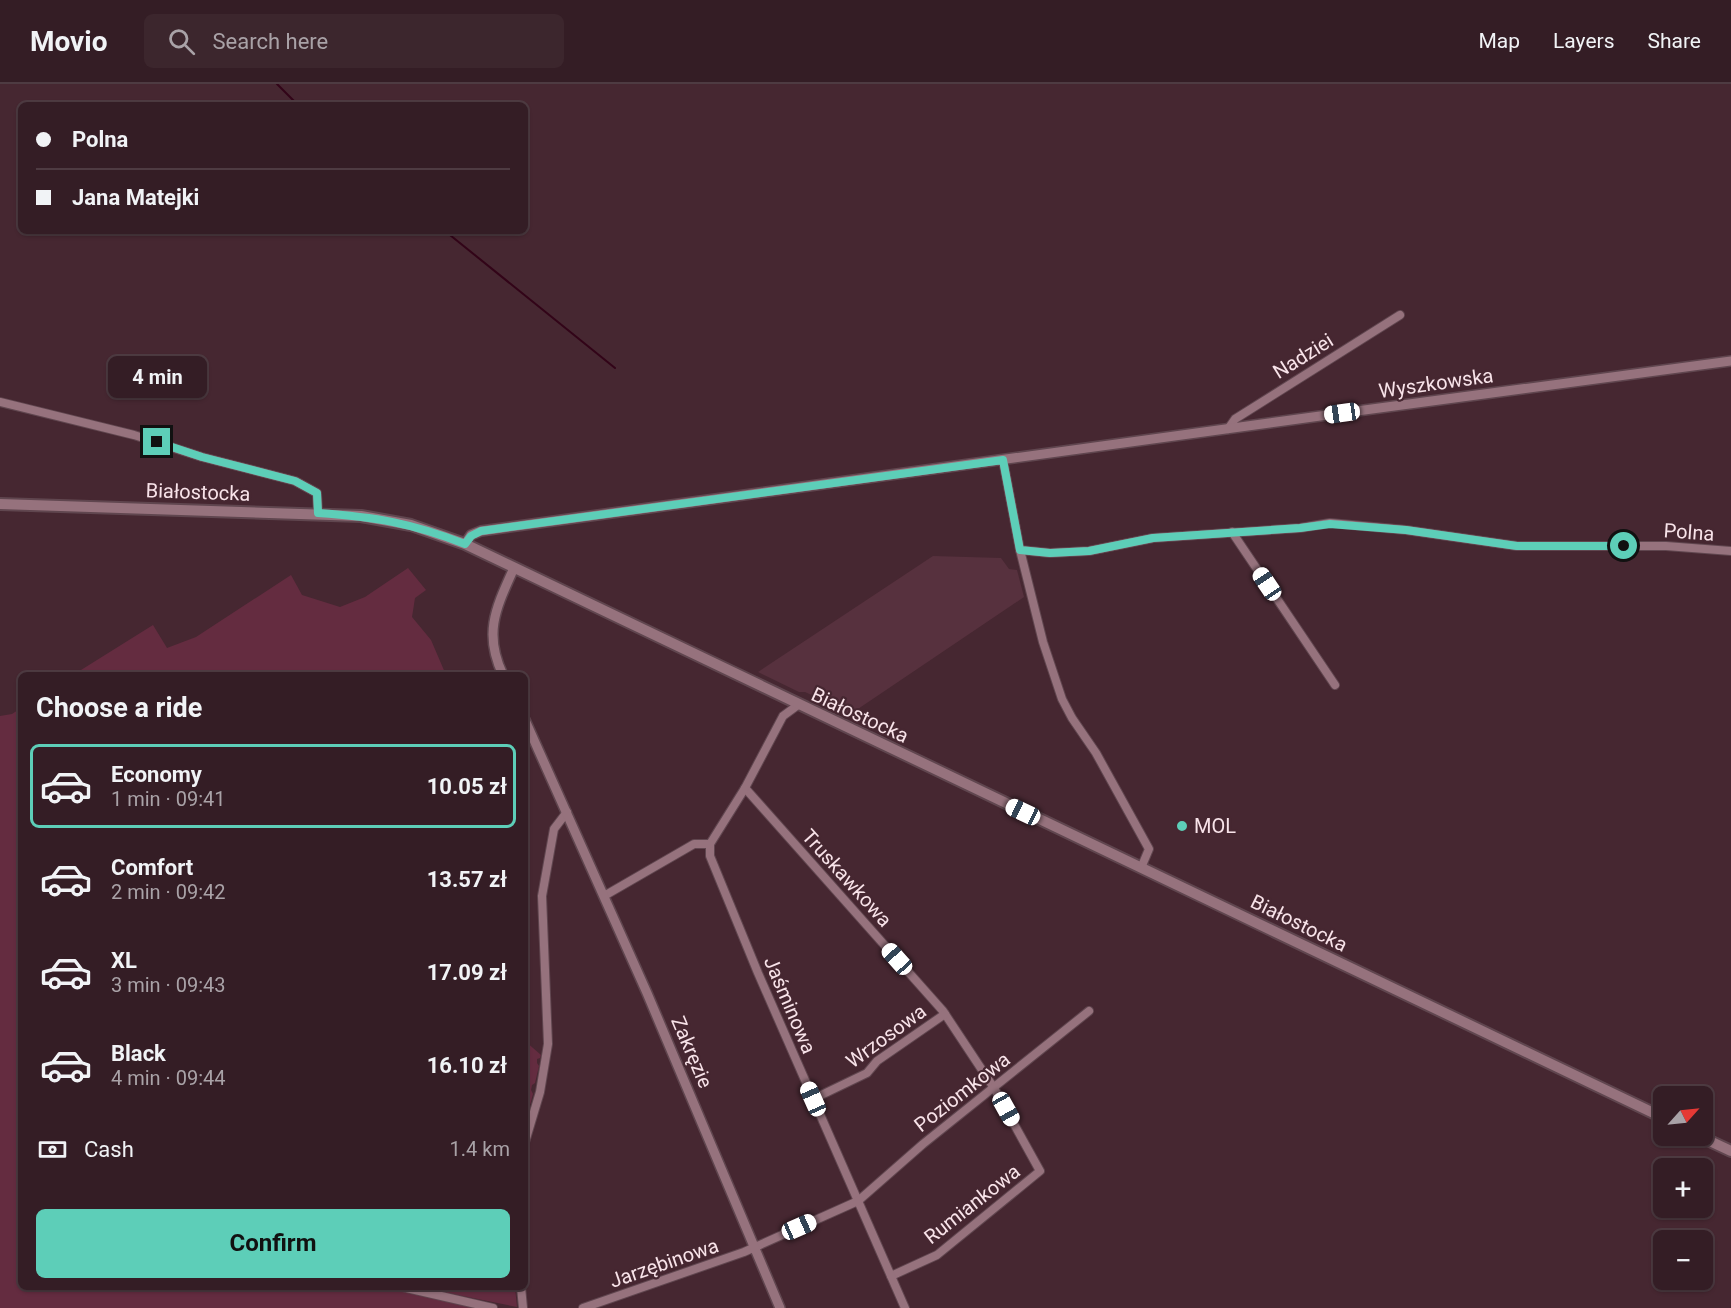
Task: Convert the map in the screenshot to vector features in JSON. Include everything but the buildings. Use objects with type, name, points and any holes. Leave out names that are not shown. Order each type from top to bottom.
[{"type":"main road","name":"Białostocka","points":[[0,504],[318,513],[376,518],[427,529],[465,544],[1653,1113]]},
{"type":"main road","points":[[1713,1143],[1731,1152]]},
{"type":"street","name":"Nadziei","points":[[1227,429],[1235,419],[1400,315]]},
{"type":"street","name":"Wyszkowska","points":[[465,544],[471,536],[481,531],[1731,361]]},
{"type":"street","points":[[0,402],[134,435],[202,457],[295,481],[317,493],[318,513]]},
{"type":"street","points":[[1003,460],[1020,550],[1043,642],[1062,699],[1096,753],[1149,849],[1141,868]]},
{"type":"street","name":"Polna","points":[[1020,550],[1050,553],[1089,551],[1153,538],[1330,524],[1406,530],[1517,546],[1665,546],[1731,551]]},
{"type":"street","points":[[1232,532],[1335,685]]},
{"type":"street","points":[[502,672],[493,650],[492,624],[514,568]]},
{"type":"street","points":[[604,896],[694,844],[710,844],[745,788],[783,716],[798,705]]},
{"type":"street","name":"Zakręzie","points":[[528,727],[604,896],[780,1308]]},
{"type":"street","name":"Truskawkowa","points":[[745,788],[945,1014],[994,1088],[1040,1171]]},
{"type":"street","points":[[528,1132],[540,1092],[548,1044],[542,896],[554,830],[567,812]]},
{"type":"street","name":"Jaśminowa","points":[[710,844],[710,856],[758,973],[905,1308]]},
{"type":"street","name":"Poziomkowa","points":[[755,1247],[858,1201],[923,1144],[1089,1011]]},
{"type":"street","name":"Wrzosowa","points":[[813,1099],[867,1073],[877,1061],[945,1014]]},
{"type":"street","name":"Rumiankowa","points":[[891,1276],[937,1255],[1040,1171]]},
{"type":"street","name":"Jarzębinowa","points":[[583,1308],[755,1247]]},
{"type":"street","points":[[415,1290],[493,1308]]},
{"type":"street","points":[[521,1290],[524,1308]]},
{"type":"shaded area","points":[[933,556],[1001,558],[1009,569],[1017,570],[1024,597],[849,715],[820,702],[820,699],[805,692],[799,692],[758,672]]},
{"type":"shaded area","points":[[408,568],[426,590],[415,598],[412,617],[431,640],[445,672],[78,672],[153,625],[167,648],[196,637],[291,575],[302,595],[340,607],[365,597]]},
{"type":"shaded area","points":[[18,710],[18,1290],[400,1290],[486,1308],[0,1308],[0,716],[12,714]]},
{"type":"shaded area","points":[[528,1044],[541,1055],[537,1059],[539,1066],[535,1083],[532,1085],[533,1094],[528,1112]]},
{"type":"shaded area","points":[[433,1290],[515,1290],[517,1307]]},
{"type":"waterway","points":[[277,84],[295,102]]},
{"type":"waterway","points":[[449,234],[615,368]]},
{"type":"place","name":"MOL","points":[[1182,826]]},
{"type":"route","points":[[157,442],[202,457],[295,481],[317,493],[318,513],[361,516],[411,525],[465,544],[471,536],[481,531],[1003,460],[1020,550],[1050,553],[1089,551],[1153,538],[1330,524],[1406,530],[1517,546],[1624,546]]}]
